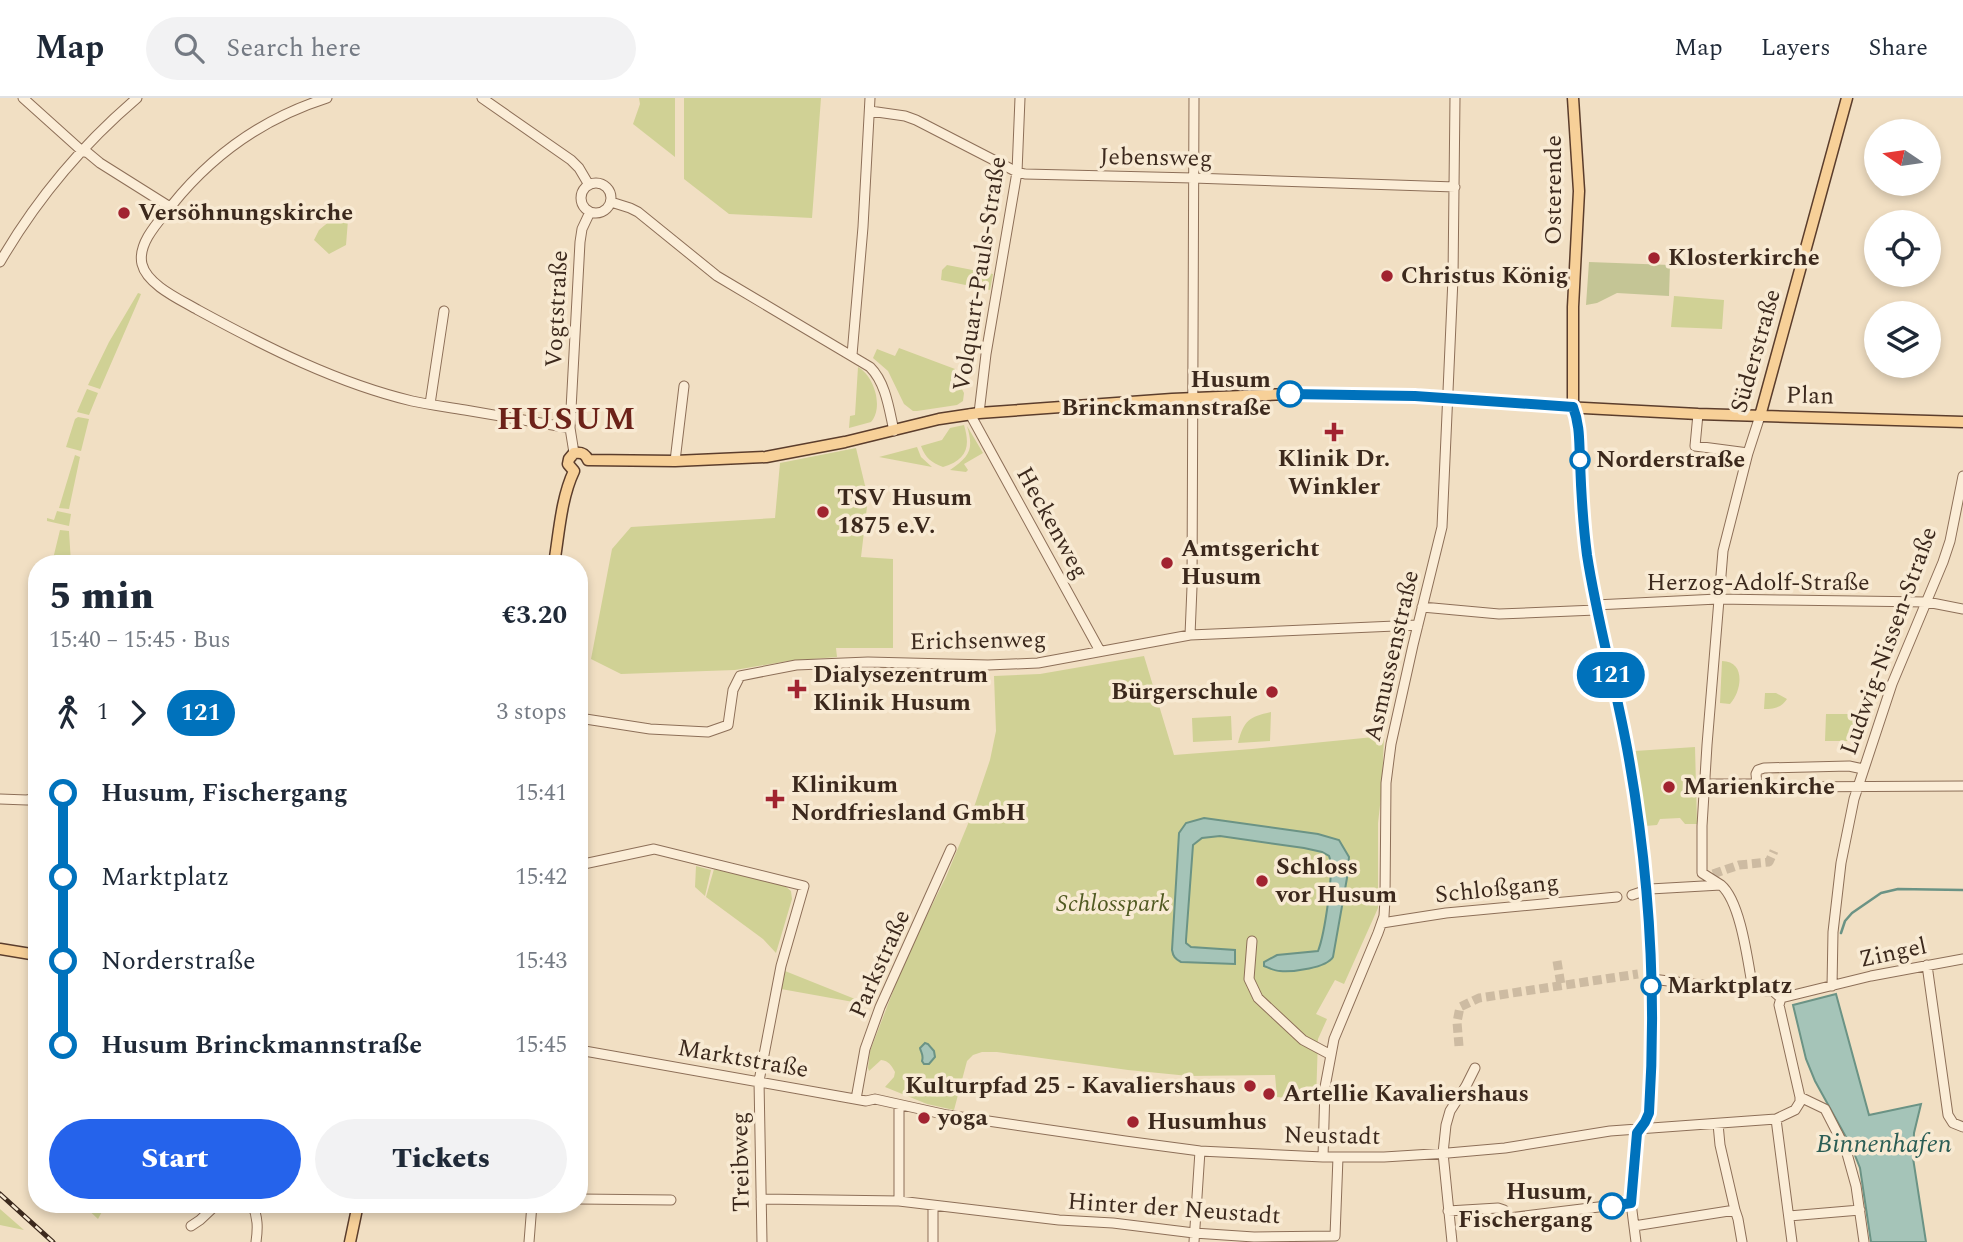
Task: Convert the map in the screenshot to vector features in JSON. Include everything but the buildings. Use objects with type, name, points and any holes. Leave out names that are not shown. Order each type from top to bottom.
[{"type":"main road","name":"Osterende","points":[[1573,98],[1579,191],[1573,307],[1573,407]]},
{"type":"main road","name":"Süderstraße","points":[[1760,416],[1847,98]]},
{"type":"main road","name":"Plan","points":[[588,460],[675,461],[766,457],[939,419],[975,414],[1293,394],[1415,396],[1698,414],[1963,422]]},
{"type":"main road","points":[[574,453],[583,454],[588,460],[583,471],[574,471],[568,464],[574,453]]},
{"type":"main road","points":[[556,555],[565,499],[574,471]]},
{"type":"main road","points":[[0,949],[28,954]]},
{"type":"main road","points":[[350,1242],[356,1213]]},
{"type":"street","points":[[23,98],[82,151],[170,207]]},
{"type":"street","points":[[2,256],[50,188],[82,151],[137,98]]},
{"type":"street","points":[[327,98],[285,113],[247,134],[202,170],[146,240],[142,251],[142,264],[151,281],[241,334],[349,382],[412,401],[570,428]]},
{"type":"street","points":[[482,98],[571,160],[589,185]]},
{"type":"street","points":[[852,355],[870,98]]},
{"type":"street","name":"Volquart-Pauls-Straße","points":[[975,414],[1017,172],[1020,98]]},
{"type":"street","points":[[1189,635],[1192,587],[1194,98]]},
{"type":"street","name":"Asmussenstraße","points":[[1323,1157],[1325,1087],[1334,1039],[1382,923],[1385,899],[1386,783],[1391,744],[1442,527],[1455,187],[1455,98]]},
{"type":"street","name":"Jebensweg","points":[[870,111],[916,120],[1017,172],[1455,187]]},
{"type":"street","points":[[593,183],[603,185],[611,195],[611,202],[604,211],[590,212],[582,204],[584,188],[593,183]]},
{"type":"street","points":[[611,202],[638,212],[731,286],[870,367],[879,379],[894,431]]},
{"type":"street","name":"Vogtstraße","points":[[574,453],[570,428],[580,242],[582,229],[590,212]]},
{"type":"street","points":[[430,404],[444,311]]},
{"type":"street","points":[[675,461],[684,386]]},
{"type":"street","points":[[1573,407],[1579,429],[1584,531],[1596,608],[1628,750],[1646,890],[1652,979],[1652,1043],[1649,1113],[1637,1133],[1631,1203],[1636,1242]]},
{"type":"street","name":"Heckenweg","points":[[975,414],[1100,651]]},
{"type":"street","points":[[1698,414],[1695,446],[1748,453]]},
{"type":"street","name":"Süderstraße","points":[[1721,885],[1711,875],[1702,873],[1702,826],[1718,599],[1723,551],[1760,416]]},
{"type":"street","name":"Ludwig-Nissen-Straße","points":[[1832,986],[1833,932],[1841,863],[1857,786],[1892,684],[1950,541],[1963,476]]},
{"type":"street","name":"Herzog-Adolf-Straße","points":[[1422,607],[1499,614],[1718,599],[1927,602],[1963,609]]},
{"type":"street","name":"Erichsenweg","points":[[588,719],[650,729],[708,732],[728,725],[733,690],[740,676],[796,665],[868,662],[983,665],[1038,663],[1189,635],[1418,625]]},
{"type":"street","points":[[1757,785],[1757,772],[1764,768],[1849,766],[1863,769]]},
{"type":"street","points":[[1706,784],[1763,787],[1963,786]]},
{"type":"street","points":[[0,799],[28,800]]},
{"type":"street","name":"Treibweg","points":[[588,863],[654,849],[804,886],[780,966],[759,1081],[762,1242]]},
{"type":"street","name":"Parkstraße","points":[[856,1099],[865,1049],[880,1007],[951,849]]},
{"type":"street","points":[[1632,895],[1646,890],[1721,885],[1725,888],[1740,922],[1753,990]]},
{"type":"street","name":"Schloßgang","points":[[1382,923],[1617,897]]},
{"type":"street","points":[[1252,941],[1249,979],[1258,998],[1303,1040],[1331,1055]]},
{"type":"street","name":"Zingel","points":[[1781,998],[1963,958]]},
{"type":"street","points":[[1927,965],[1948,1115],[1953,1123],[1963,1127]]},
{"type":"street","points":[[1652,979],[1709,986]]},
{"type":"street","points":[[1728,988],[1773,991],[1781,998],[1779,1005],[1800,1097],[1795,1110],[1776,1119],[1792,1242]]},
{"type":"street","name":"Marktstraße","points":[[588,1052],[899,1105]]},
{"type":"street","points":[[1451,1242],[1443,1153],[1446,1125],[1450,1111],[1475,1068]]},
{"type":"street","points":[[1800,1097],[1825,1109],[1846,1150],[1856,1186],[1864,1242]]},
{"type":"street","points":[[899,1105],[899,1201]]},
{"type":"street","name":"Neustadt","points":[[899,1105],[967,1118],[1200,1151],[1323,1157],[1384,1157],[1505,1148],[1610,1131],[1776,1119]]},
{"type":"street","points":[[1718,1124],[1720,1145],[1742,1242]]},
{"type":"street","points":[[1194,1238],[1200,1151]]},
{"type":"street","name":"Hinter der Neustadt","points":[[761,1199],[899,1201],[1059,1220],[1113,1223],[1194,1238],[1335,1236],[1338,1157]]},
{"type":"street","points":[[588,1199],[671,1200]]},
{"type":"street","points":[[1448,1210],[1498,1208],[1504,1210],[1509,1218],[1631,1203]]},
{"type":"street","points":[[933,1206],[933,1242]]},
{"type":"street","points":[[1634,1226],[1735,1210]]},
{"type":"street","points":[[1789,1216],[1860,1210]]},
{"type":"street","points":[[191,1226],[207,1213]]},
{"type":"street","points":[[256,1213],[256,1242]]},
{"type":"street","points":[[529,1242],[531,1213]]},
{"type":"green space","points":[[639,98],[675,98],[675,157],[633,124],[640,104]]},
{"type":"green space","points":[[684,98],[821,98],[812,218],[729,214],[684,179]]},
{"type":"green space","points":[[331,220],[348,220],[346,245],[329,254],[314,240],[319,230]]},
{"type":"green space","points":[[1589,262],[1670,265],[1669,296],[1617,293],[1597,303],[1586,305]]},
{"type":"green space","points":[[947,265],[993,274],[990,290],[941,280],[942,270]]},
{"type":"green space","points":[[138,293],[141,294],[100,389],[88,385],[109,342]]},
{"type":"green space","points":[[1674,296],[1724,300],[1722,329],[1671,327]]},
{"type":"green space","points":[[899,348],[955,369],[954,374],[964,393],[963,401],[957,405],[917,411],[904,404],[888,371],[873,358],[877,349],[895,356]]},
{"type":"green space","points":[[858,367],[873,384],[877,408],[871,422],[849,428],[850,416],[855,415]]},
{"type":"green space","points":[[87,389],[98,393],[89,415],[77,412]]},
{"type":"green space","points":[[78,417],[89,419],[81,451],[66,447]]},
{"type":"green space","points":[[964,425],[967,440],[962,457],[943,467],[927,457],[921,446],[942,440],[950,428]]},
{"type":"green space","points":[[967,426],[983,453],[964,464],[968,470],[966,472],[950,470],[969,451]]},
{"type":"green space","points":[[917,447],[921,457],[932,467],[879,457]]},
{"type":"green space","points":[[856,448],[868,498],[861,557],[893,559],[893,648],[836,648],[837,657],[788,661],[735,670],[621,674],[591,659],[612,549],[631,527],[775,518],[780,463]]},
{"type":"green space","points":[[75,455],[80,457],[69,509],[59,508]]},
{"type":"green space","points":[[57,511],[71,514],[69,526],[47,521],[47,518],[54,520]]},
{"type":"green space","points":[[60,530],[69,531],[70,555],[54,555]]},
{"type":"green space","name":"Schlosspark","points":[[1144,656],[1174,755],[1384,736],[1378,823],[1378,908],[1344,984],[1335,980],[1316,1014],[1327,1019],[1318,1039],[1316,1101],[1277,1097],[1275,1075],[1189,1076],[997,1052],[982,1052],[967,1061],[954,1110],[927,1104],[885,1087],[895,1072],[890,1064],[881,1060],[869,1071],[870,1051],[907,955],[946,877],[970,819],[990,760],[996,731],[994,676],[1040,674]]},
{"type":"green space","points":[[1722,661],[1730,662],[1738,671],[1739,685],[1730,704],[1720,703]]},
{"type":"green space","points":[[1765,693],[1776,693],[1787,699],[1777,707],[1764,709]]},
{"type":"green space","points":[[1271,712],[1270,741],[1238,743],[1248,721]]},
{"type":"green space","points":[[1826,714],[1869,714],[1860,741],[1825,741]]},
{"type":"green space","points":[[1231,716],[1232,740],[1193,742],[1192,718]]},
{"type":"green space","points":[[1695,747],[1697,824],[1685,824],[1680,818],[1660,819],[1657,825],[1645,826],[1635,751]]},
{"type":"green space","points":[[696,866],[711,870],[705,896],[695,887]]},
{"type":"green space","points":[[714,869],[785,886],[791,891],[792,899],[776,953],[763,939],[706,897]]},
{"type":"green space","points":[[785,971],[870,1005],[781,989]]},
{"type":"green space","points":[[0,1209],[24,1230],[0,1225]]},
{"type":"water","points":[[1204,818],[1318,834],[1339,840],[1349,857],[1333,957],[1329,961],[1317,967],[1293,971],[1278,971],[1264,966],[1264,962],[1277,955],[1318,951],[1330,888],[1329,856],[1304,848],[1220,836],[1202,838],[1193,845],[1186,943],[1191,947],[1235,950],[1235,964],[1181,962],[1174,956],[1172,950],[1179,833],[1186,823]]},
{"type":"water","name":"Binnenhafen","points":[[1836,994],[1869,1115],[1921,1104],[1914,1133],[1913,1158],[1926,1242],[1871,1242],[1860,1168],[1815,1081],[1806,1059],[1793,1005]]},
{"type":"water","points":[[925,1043],[934,1051],[935,1057],[929,1064],[922,1061],[920,1048]]},
{"type":"waterway","points":[[1841,933],[1845,921],[1852,913],[1881,893],[1898,889],[1963,890]]},
{"type":"tunnel","points":[[1713,874],[1739,865],[1769,862],[1774,851]]},
{"type":"tunnel","points":[[1557,961],[1561,985]]},
{"type":"tunnel","points":[[1459,1046],[1457,1022],[1460,1007],[1479,998],[1638,974]]},
{"type":"tunnel","points":[[1709,986],[1728,988]]},
{"type":"railway","points":[[0,1194],[53,1242]]},
{"type":"bus line","name":"121","points":[[1290,394],[1439,397],[1573,407],[1579,429],[1587,554],[1596,610],[1628,750],[1639,828],[1652,979],[1649,1113],[1637,1133],[1631,1203],[1612,1206]]},
{"type":"place","name":"Versöhnungskirche","points":[[124,213]]},
{"type":"place","name":"Klosterkirche","points":[[1654,258]]},
{"type":"place","name":"Christus König","points":[[1387,276]]},
{"type":"place","name":"Husum Brinckmannstraße","points":[[1290,394]]},
{"type":"place","name":"Klinik Dr. Winkler","points":[[1334,432]]},
{"type":"place","name":"Norderstraße","points":[[1580,460]]},
{"type":"place","name":"TSV Husum 1875 e.V.","points":[[823,512]]},
{"type":"place","name":"Amtsgericht Husum","points":[[1167,563]]},
{"type":"place","name":"Dialysezentrum Klinik Husum","points":[[797,689]]},
{"type":"place","name":"Bürgerschule","points":[[1272,692]]},
{"type":"place","name":"Marienkirche","points":[[1669,787]]},
{"type":"place","name":"Klinikum Nordfriesland GmbH","points":[[775,799]]},
{"type":"place","name":"Schloss vor Husum","points":[[1262,881]]},
{"type":"place","name":"Marktplatz","points":[[1651,986]]},
{"type":"place","name":"Kulturpfad 25 - Kavaliershaus","points":[[1250,1086]]},
{"type":"place","name":"Artellie Kavaliershaus","points":[[1269,1094]]},
{"type":"place","name":"yoga","points":[[924,1118]]},
{"type":"place","name":"Husumhus","points":[[1133,1122]]},
{"type":"place","name":"Husum, Fischergang","points":[[1612,1206]]},
{"type":"district","name":"HUSUM","points":[[567,419]]}]
